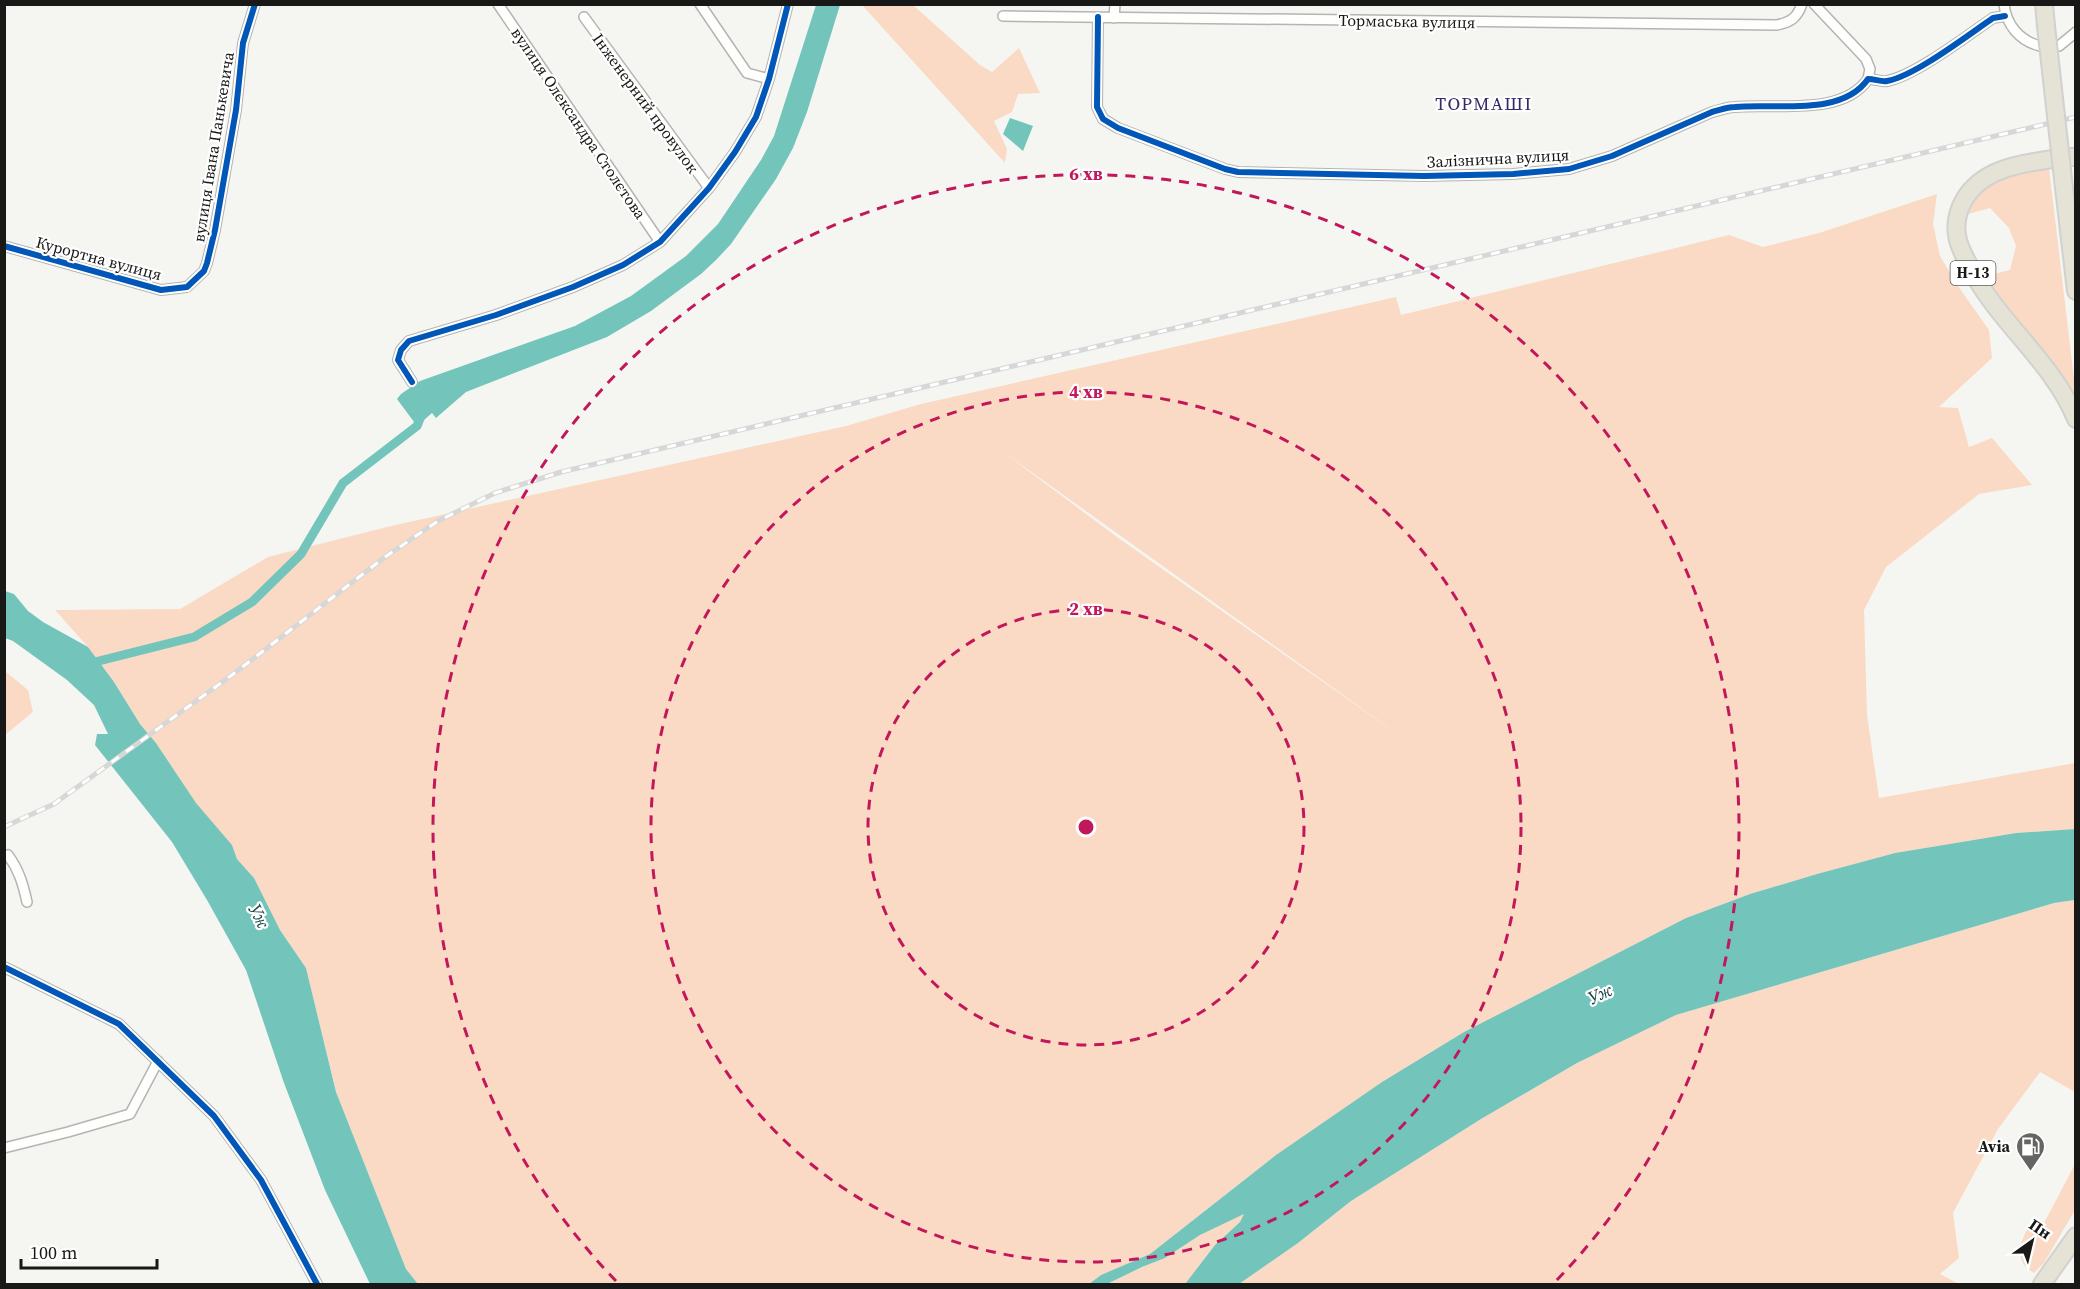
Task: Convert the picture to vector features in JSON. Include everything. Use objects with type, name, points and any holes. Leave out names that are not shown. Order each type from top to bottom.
[{"type":"highway","points":[[2044,4],[2076,291]]},
{"type":"highway","name":"Н-13","points":[[2052,159],[1997,171],[1976,184],[1960,207],[1956,221],[1957,237],[1972,272],[2060,388],[2076,418]]},
{"type":"highway","points":[[2042,1284],[2076,1236]]},
{"type":"street","name":"вулиця Івана Панькевича","points":[[187,287],[204,271],[215,230],[236,110],[243,43],[255,4]]},
{"type":"street","name":"вулиця Олександра Столєтова","points":[[498,4],[660,242]]},
{"type":"street","points":[[700,4],[747,73],[769,79]]},
{"type":"street","points":[[412,382],[398,360],[400,350],[409,341],[496,315],[573,287],[622,265],[660,242],[709,188],[735,152],[756,117],[769,79],[788,4]]},
{"type":"street","points":[[1114,18],[1115,4]]},
{"type":"street","name":"Тормаська вулиця","points":[[1003,16],[1778,25],[1792,21],[1799,13],[1802,4]]},
{"type":"street","points":[[1814,4],[1866,59],[1870,69],[1868,79],[1884,82],[1901,77],[1929,61],[1993,18],[2005,16]]},
{"type":"street","points":[[2004,4],[2005,16],[2011,27],[2030,43],[2040,46]]},
{"type":"street","name":"Інженерний провулок","points":[[584,17],[709,188]]},
{"type":"street","name":"Залізнична вулиця","points":[[1098,17],[1097,107],[1103,118],[1118,128],[1225,169],[1250,173],[1424,176],[1513,174],[1569,169],[1612,156],[1712,112],[1738,106],[1794,107],[1826,103],[1857,93],[1868,79]]},
{"type":"street","points":[[2059,46],[2076,32]]},
{"type":"street","name":"Курортна вулиця","points":[[4,246],[147,287],[168,290],[187,287]]},
{"type":"street","points":[[4,857],[8,855],[16,866],[27,902]]},
{"type":"street","points":[[4,967],[119,1024],[214,1116],[261,1180],[317,1284]]},
{"type":"street","points":[[4,1148],[130,1114],[158,1061]]},
{"type":"shaded area","points":[[862,5],[913,5],[980,65],[992,72],[1019,48],[1040,93],[1018,94],[1012,112],[994,121],[1007,149],[1005,163]]},
{"type":"shaded area","points":[[2049,168],[2075,399],[1981,277],[2010,270],[2016,246],[2009,228],[1990,208],[1964,215],[1966,209],[1989,182],[2017,172]]},
{"type":"shaded area","points":[[1937,194],[1933,224],[1940,256],[1989,330],[1992,358],[1939,407],[1958,408],[1969,447],[1992,438],[2032,485],[1979,494],[1886,567],[1864,610],[1867,715],[1879,798],[2075,763],[2075,829],[2016,833],[1895,853],[1750,894],[1686,918],[1464,1032],[1382,1082],[1276,1155],[1150,1254],[1101,1275],[1089,1284],[418,1284],[406,1269],[336,1092],[306,968],[280,930],[254,878],[237,859],[232,845],[196,804],[88,647],[55,610],[180,609],[268,557],[391,526],[846,426],[921,404],[1396,297],[1401,315],[1729,235],[1763,247],[1819,233]],"holes":[[[1002,451],[1406,740],[1117,537]]]},
{"type":"shaded area","points":[[5,671],[28,690],[33,712],[5,735]]},
{"type":"shaded area","points":[[2075,900],[2075,1092],[2040,1072],[1998,1129],[1953,1213],[1959,1258],[1940,1274],[1959,1284],[1239,1284],[1298,1243],[1351,1201],[1481,1119],[1577,1063],[1676,1015],[2054,903]]},
{"type":"shaded area","points":[[2075,1164],[2075,1210],[2044,1263],[2034,1273],[2027,1268],[2021,1257],[2023,1237],[2030,1224],[2043,1225]]},
{"type":"shaded area","points":[[1245,1213],[1240,1222],[1215,1245],[1185,1284],[1107,1284],[1165,1258],[1200,1235]]},
{"type":"water","points":[[816,5],[840,5],[807,112],[793,148],[776,179],[731,244],[716,260],[651,311],[607,337],[466,392],[436,418],[432,413],[417,426],[397,399],[420,381],[575,326],[631,296],[686,256],[718,224],[761,160],[774,136]]},
{"type":"water","points":[[1010,118],[1033,126],[1023,151],[1003,134]]},
{"type":"water","name":"Уж","points":[[5,591],[14,594],[28,611],[43,622],[88,647],[196,803],[232,845],[237,859],[254,878],[280,930],[306,968],[336,1092],[406,1269],[418,1284],[370,1284],[325,1190],[284,1083],[246,970],[172,842],[95,745],[97,734],[108,734],[94,705],[67,680],[13,641],[5,638]]},
{"type":"water","name":"Уж","points":[[2075,829],[2075,900],[2054,903],[1676,1015],[1577,1063],[1481,1119],[1351,1201],[1298,1243],[1239,1284],[1185,1284],[1215,1245],[1240,1222],[1244,1214],[1200,1235],[1165,1258],[1107,1284],[1089,1284],[1101,1275],[1150,1254],[1276,1155],[1382,1082],[1464,1032],[1686,918],[1750,894],[1895,853],[2016,833]]},
{"type":"waterway","points":[[87,664],[194,637],[252,602],[301,554],[343,483],[417,426],[421,416]]},
{"type":"railway","points":[[4,827],[54,804],[232,675],[385,557],[438,521],[495,493],[561,472],[2076,117]]},
{"type":"cycle path","points":[[4,246],[161,290],[187,287],[204,271],[215,230],[236,110],[243,43],[255,4]]},
{"type":"cycle path","points":[[412,382],[398,360],[401,350],[409,341],[496,315],[573,287],[623,265],[660,242],[709,188],[735,152],[756,117],[769,79],[788,4]]},
{"type":"cycle path","points":[[1098,17],[1097,107],[1103,119],[1118,128],[1238,172],[1424,176],[1513,174],[1569,169],[1612,156],[1712,112],[1732,107],[1825,104],[1842,99],[1856,91],[1868,79],[1887,81],[1899,78],[1941,54],[1993,18],[2005,16]]},
{"type":"cycle path","points":[[4,967],[119,1024],[214,1116],[261,1180],[317,1284]]},
{"type":"place","name":"Avia","points":[[2031,1172]]},
{"type":"district","name":"ТОРМАШІ","points":[[1484,104]]}]
